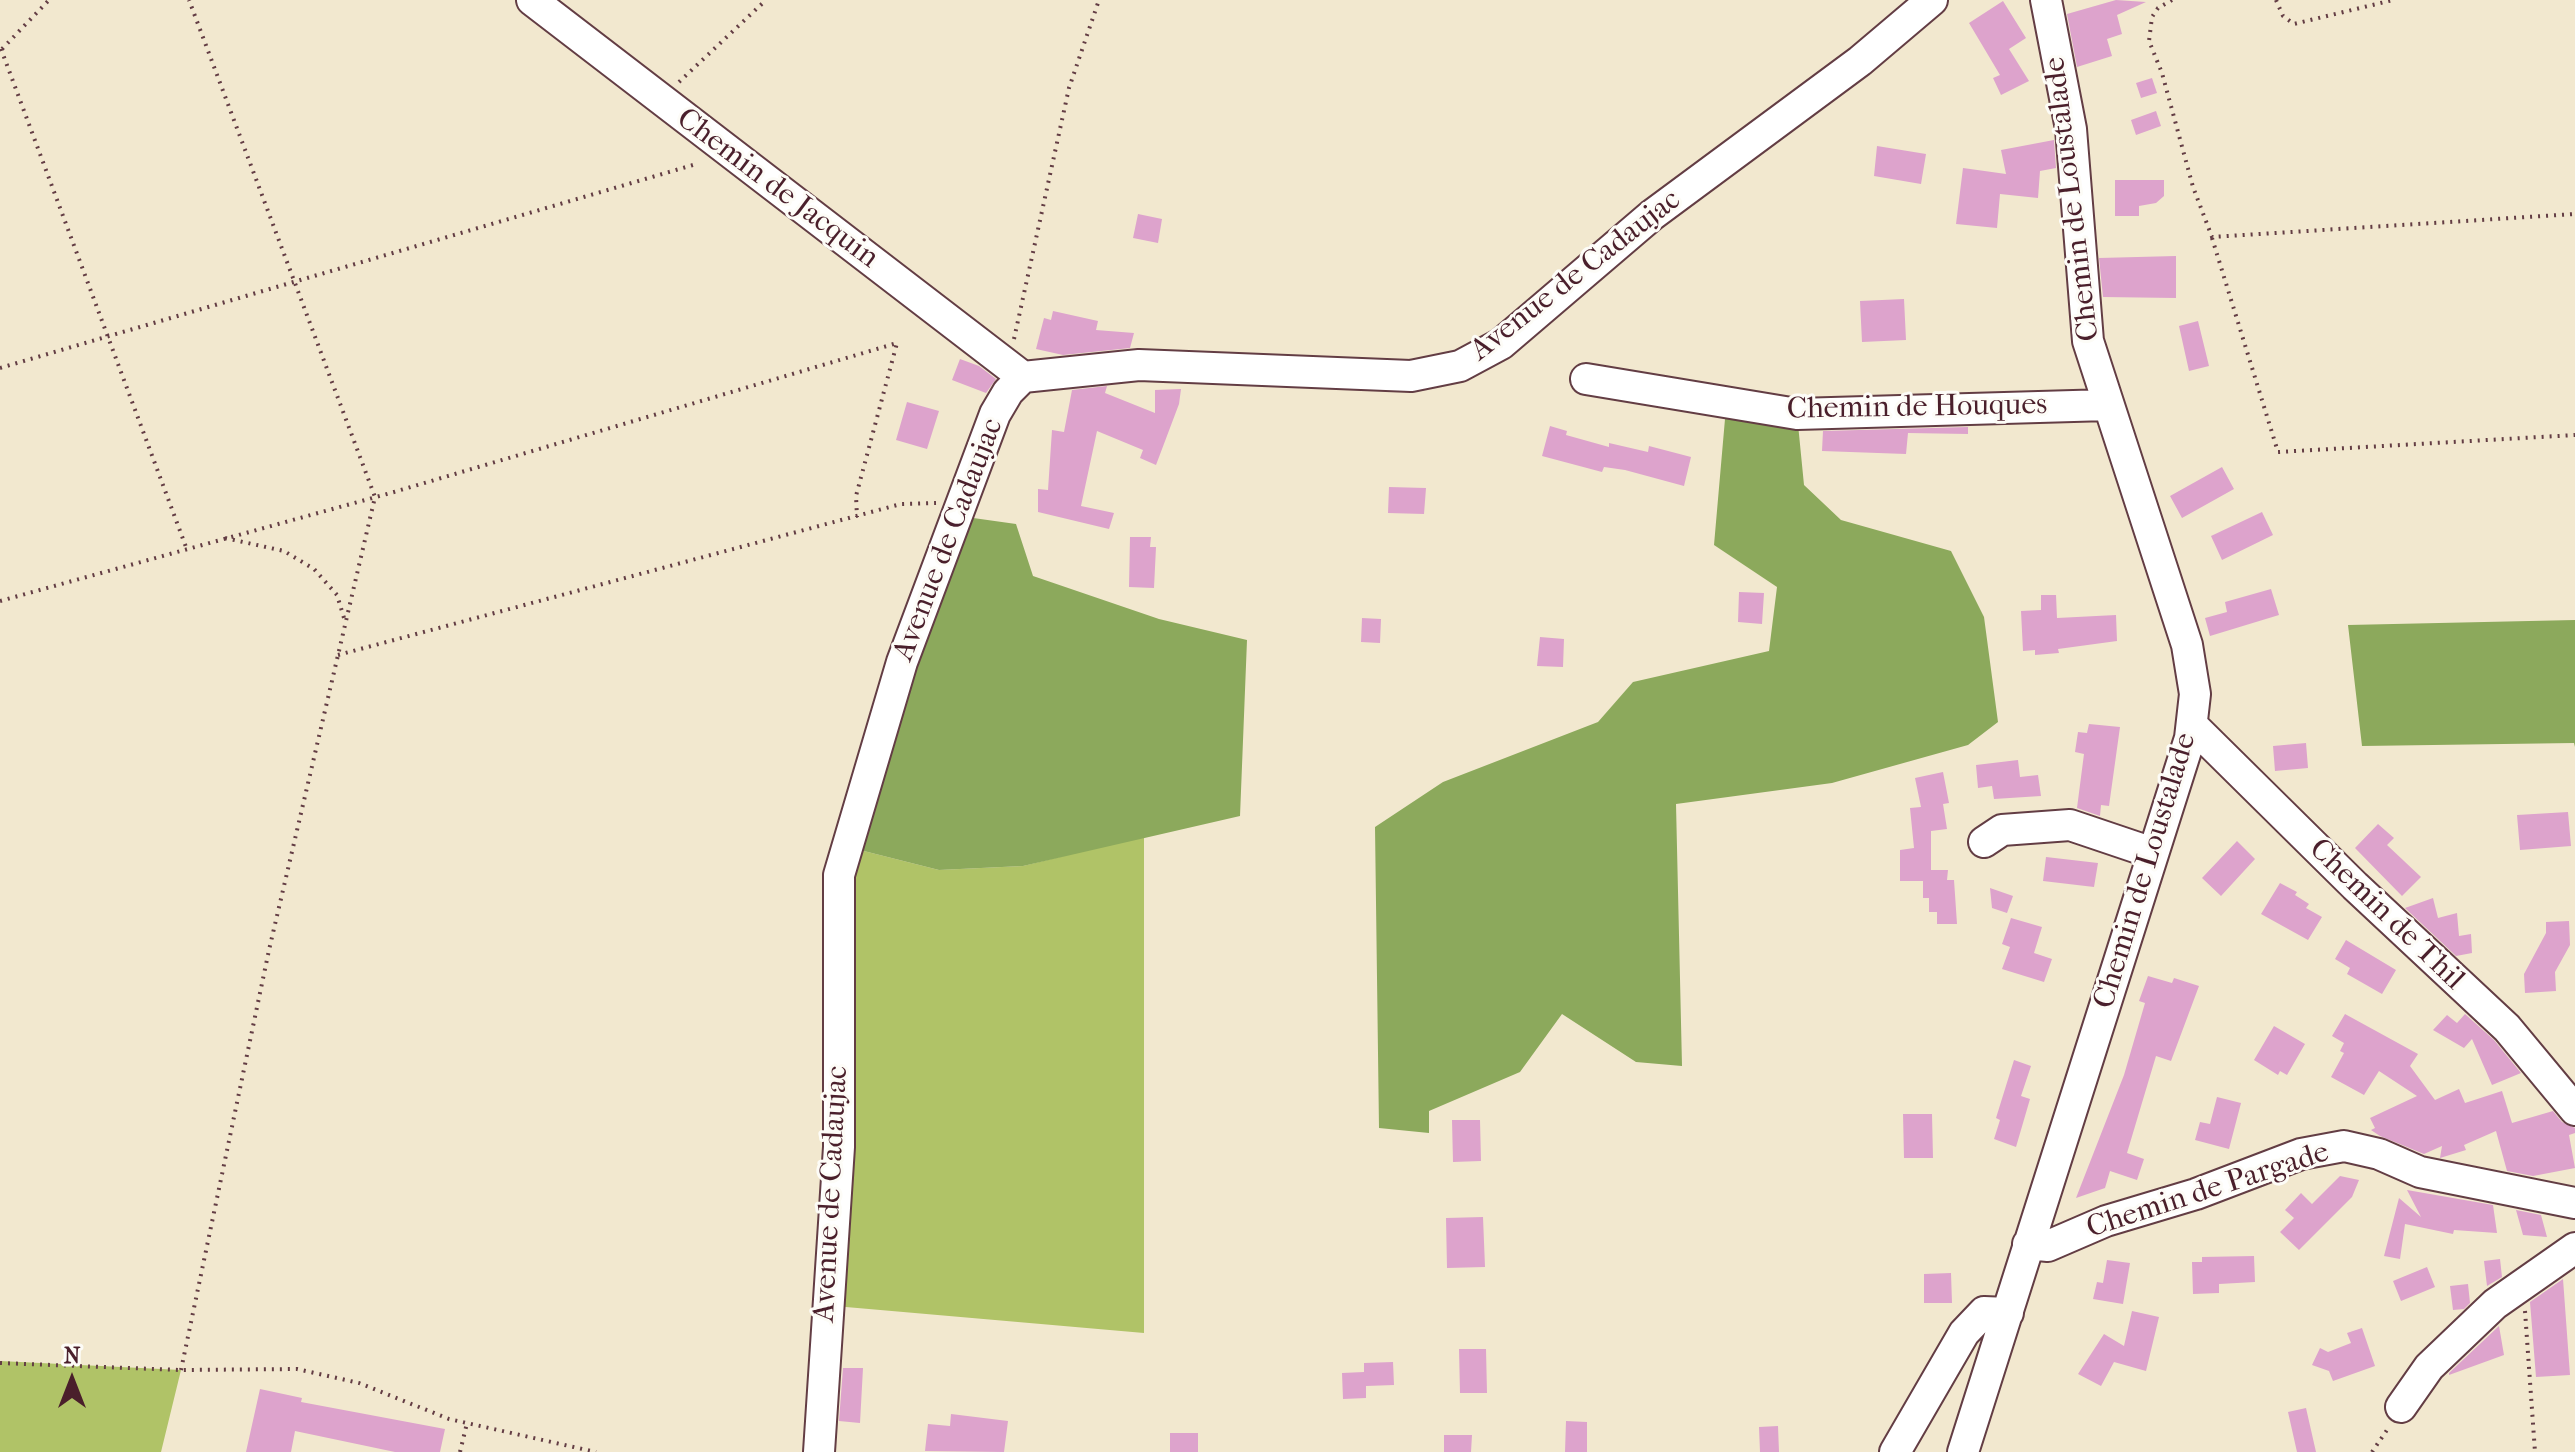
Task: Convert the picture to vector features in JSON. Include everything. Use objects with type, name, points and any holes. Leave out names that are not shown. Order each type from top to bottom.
[{"type":"street","name":"Chemin de Jacquin","points":[[532,0],[1019,374]]},
{"type":"street","name":"Avenue de Cadaujac","points":[[819,1452],[839,1147],[839,875],[902,662],[995,414],[1019,374],[1139,365],[1411,376],[1460,366],[1501,344],[1652,215],[1860,61],[1932,0]]},
{"type":"street","name":"Chemin de Loustalade","points":[[1963,1452],[2153,853],[2192,725],[2195,694],[2187,645],[2088,341],[2071,129],[2046,0]]},
{"type":"street","name":"Chemin de Houques","points":[[1586,379],[1797,414],[2108,405]]},
{"type":"street","name":"Chemin de Thil","points":[[2192,725],[2355,886],[2507,1028],[2575,1110]]},
{"type":"street","points":[[1984,842],[2002,830],[2070,825],[2153,853]]},
{"type":"street","name":"Chemin de Pargade","points":[[2028,1244],[2048,1246],[2106,1221],[2196,1194],[2301,1154],[2344,1146],[2379,1154],[2420,1172],[2570,1202]]},
{"type":"street","points":[[2570,1202],[2575,1238]]},
{"type":"street","points":[[2401,1407],[2429,1367],[2495,1304],[2575,1248]]},
{"type":"street","points":[[1895,1452],[1964,1333],[1984,1312],[2008,1313]]},
{"type":"path","points":[[49,0],[1,50],[186,547]]},
{"type":"path","points":[[181,1370],[269,950],[375,497],[189,0]]},
{"type":"path","points":[[660,100],[766,0]]},
{"type":"path","points":[[1019,374],[1014,342],[1069,88],[1099,0]]},
{"type":"path","points":[[2172,0],[2158,8],[2152,17],[2149,41],[2165,83],[2193,187],[2212,237],[2278,452],[2575,435]]},
{"type":"path","points":[[2276,0],[2283,16],[2294,24],[2393,0]]},
{"type":"path","points":[[0,368],[693,165]]},
{"type":"path","points":[[2212,237],[2575,214]]},
{"type":"path","points":[[0,601],[375,497],[897,343],[856,496],[857,517]]},
{"type":"path","points":[[336,656],[901,504],[935,504],[945,497]]},
{"type":"path","points":[[222,538],[284,551],[314,569],[337,595],[344,623]]},
{"type":"path","points":[[2523,1284],[2535,1452]]},
{"type":"path","points":[[0,1363],[181,1370],[297,1369],[359,1383],[467,1423],[596,1452]]},
{"type":"path","points":[[460,1452],[467,1423]]},
{"type":"green space","points":[[1797,414],[1804,485],[1841,520],[1951,551],[1984,617],[1998,722],[1968,745],[1832,783],[1676,804],[1682,1066],[1636,1062],[1562,1014],[1520,1072],[1429,1111],[1429,1133],[1379,1128],[1375,827],[1443,782],[1598,722],[1633,682],[1769,651],[1777,587],[1714,545],[1725,419]]},
{"type":"green space","points":[[959,516],[1016,524],[1033,576],[1159,619],[1247,640],[1240,816],[1023,866],[939,870],[852,848]]},
{"type":"green space","points":[[2575,620],[2575,747],[2574,743],[2362,746],[2348,625]]},
{"type":"green space","points":[[1144,836],[1144,1333],[823,1305],[852,848],[939,870],[1023,866]]},
{"type":"green space","points":[[0,1361],[181,1370],[161,1452],[0,1452]]},
{"type":"building","points":[[2116,0],[2146,2],[2117,15],[2122,34],[2107,39],[2112,56],[2077,67],[2067,14]]},
{"type":"building","points":[[2003,1],[2026,38],[2009,49],[2029,81],[2001,95],[1993,78],[2000,75],[1969,23]]},
{"type":"building","points":[[2152,78],[2157,93],[2141,98],[2136,83]]},
{"type":"building","points":[[2156,111],[2161,126],[2136,135],[2131,120]]},
{"type":"building","points":[[2054,140],[2056,168],[2040,171],[2038,198],[2000,194],[1997,228],[1956,224],[1963,168],[2006,174],[2001,150]]},
{"type":"building","points":[[1877,146],[1926,154],[1921,184],[1874,176]]},
{"type":"building","points":[[2115,180],[2164,180],[2164,196],[2156,203],[2139,206],[2139,216],[2115,216]]},
{"type":"building","points":[[1138,214],[1162,219],[1158,243],[1133,238]]},
{"type":"building","points":[[2176,256],[2176,298],[2103,297],[2099,258]]},
{"type":"building","points":[[1904,299],[1906,340],[1862,342],[1860,301]]},
{"type":"building","points":[[1053,311],[1098,321],[1096,330],[1134,333],[1130,348],[1063,355],[1036,349],[1044,318],[1051,320]]},
{"type":"building","points":[[2198,321],[2209,366],[2189,371],[2179,326]]},
{"type":"building","points":[[960,359],[979,366],[996,379],[986,393],[952,380]]},
{"type":"building","points":[[1107,386],[1105,393],[1155,413],[1155,390],[1181,389],[1179,404],[1156,465],[1140,458],[1143,450],[1097,431],[1081,506],[1114,513],[1109,529],[1038,512],[1038,489],[1048,490],[1052,430],[1064,432],[1072,390]]},
{"type":"building","points":[[907,402],[939,411],[927,449],[896,440]]},
{"type":"building","points":[[1550,426],[1567,431],[1566,435],[1609,447],[1609,443],[1648,452],[1649,446],[1691,457],[1684,486],[1625,470],[1604,467],[1602,472],[1542,456]]},
{"type":"building","points":[[1968,427],[1968,434],[1908,433],[1906,454],[1822,451],[1823,431]]},
{"type":"building","points":[[2222,467],[2234,489],[2182,518],[2170,496]]},
{"type":"building","points":[[1389,487],[1426,488],[1424,514],[1388,513]]},
{"type":"building","points":[[2262,512],[2273,535],[2222,560],[2211,536]]},
{"type":"building","points":[[1130,537],[1151,537],[1150,547],[1156,547],[1154,588],[1129,587]]},
{"type":"building","points":[[2271,589],[2279,615],[2210,636],[2205,618],[2227,612],[2225,602]]},
{"type":"building","points":[[1739,592],[1764,593],[1762,624],[1738,622]]},
{"type":"building","points":[[2041,595],[2056,595],[2057,618],[2116,615],[2117,641],[2058,649],[2059,653],[2035,655],[2035,650],[2023,651],[2021,611],[2041,610]]},
{"type":"building","points":[[1362,618],[1381,619],[1380,643],[1361,642]]},
{"type":"building","points":[[1540,637],[1564,639],[1563,667],[1537,666]]},
{"type":"building","points":[[2089,724],[2120,727],[2109,806],[2101,805],[2100,816],[2077,808],[2084,754],[2075,752],[2078,732],[2087,733]]},
{"type":"building","points":[[2306,743],[2308,768],[2275,771],[2273,746]]},
{"type":"building","points":[[2018,760],[2020,777],[2038,775],[2041,796],[1994,799],[1992,786],[1978,788],[1976,765]]},
{"type":"building","points":[[1943,772],[1949,803],[1943,804],[1947,829],[1931,831],[1931,870],[1948,870],[1947,880],[1954,880],[1957,924],[1937,924],[1937,912],[1929,912],[1929,898],[1923,898],[1923,881],[1900,881],[1900,850],[1914,848],[1910,808],[1921,807],[1915,778]]},
{"type":"building","points":[[2568,812],[2571,846],[2520,850],[2517,815]]},
{"type":"building","points":[[2378,824],[2394,838],[2387,845],[2421,877],[2402,896],[2355,848]]},
{"type":"building","points":[[2237,841],[2255,859],[2221,896],[2202,878]]},
{"type":"building","points":[[2046,857],[2098,863],[2094,887],[2043,881]]},
{"type":"building","points":[[2280,883],[2297,892],[2295,895],[2309,904],[2306,908],[2322,917],[2308,940],[2261,914]]},
{"type":"building","points":[[1990,888],[2013,896],[2007,913],[1992,908]]},
{"type":"building","points":[[2433,898],[2438,918],[2457,913],[2459,936],[2471,934],[2472,953],[2456,956],[2405,908]]},
{"type":"building","points":[[2011,918],[2042,927],[2034,953],[2052,959],[2044,982],[2002,969],[2010,947],[2002,944]]},
{"type":"building","points":[[2569,921],[2570,945],[2555,972],[2556,991],[2525,993],[2524,974],[2546,933],[2546,922]]},
{"type":"building","points":[[2346,940],[2396,970],[2382,994],[2347,974],[2350,968],[2335,959]]},
{"type":"building","points":[[2148,976],[2172,983],[2174,978],[2199,986],[2171,1061],[2156,1056],[2127,1153],[2144,1159],[2137,1180],[2110,1171],[2105,1188],[2076,1198],[2124,1075],[2145,1003],[2139,1001]]},
{"type":"building","points":[[2345,1014],[2418,1054],[2410,1066],[2435,1100],[2459,1089],[2465,1103],[2502,1091],[2512,1123],[2553,1111],[2562,1122],[2575,1128],[2575,1133],[2569,1135],[2575,1168],[2533,1176],[2507,1171],[2496,1131],[2464,1145],[2466,1150],[2440,1158],[2442,1146],[2424,1154],[2371,1130],[2375,1128],[2370,1118],[2417,1096],[2379,1071],[2364,1095],[2331,1077],[2344,1053],[2340,1051],[2344,1043],[2332,1036]]},
{"type":"building","points":[[2465,1014],[2494,1040],[2521,1073],[2492,1085],[2472,1039],[2464,1048],[2433,1030],[2447,1015],[2457,1023]]},
{"type":"building","points":[[2274,1026],[2305,1044],[2287,1075],[2280,1071],[2278,1075],[2254,1060]]},
{"type":"building","points":[[2014,1060],[2031,1066],[2021,1096],[2030,1099],[2016,1147],[1994,1139],[2000,1120],[1996,1118]]},
{"type":"building","points":[[2217,1097],[2241,1103],[2229,1149],[2195,1140],[2200,1122],[2210,1124]]},
{"type":"building","points":[[1903,1114],[1932,1114],[1933,1158],[1904,1158]]},
{"type":"building","points":[[1452,1120],[1480,1120],[1481,1161],[1453,1162]]},
{"type":"building","points":[[2340,1176],[2359,1180],[2352,1197],[2299,1250],[2280,1232],[2294,1218],[2285,1210],[2301,1193],[2312,1204]]},
{"type":"building","points":[[2407,1190],[2493,1205],[2497,1233],[2454,1230],[2453,1234],[2405,1224],[2400,1259],[2384,1256],[2399,1198],[2421,1217]]},
{"type":"building","points":[[2516,1210],[2541,1215],[2547,1237],[2523,1235]]},
{"type":"building","points":[[1483,1217],[1485,1267],[1447,1268],[1446,1218]]},
{"type":"building","points":[[2254,1256],[2255,1282],[2219,1284],[2219,1293],[2193,1294],[2192,1262],[2202,1262],[2202,1257]]},
{"type":"building","points":[[2500,1259],[2502,1277],[2487,1286],[2484,1261]]},
{"type":"building","points":[[2107,1260],[2130,1263],[2123,1304],[2093,1299],[2097,1282],[2103,1283]]},
{"type":"building","points":[[2427,1267],[2435,1287],[2401,1301],[2393,1281]]},
{"type":"building","points":[[1951,1273],[1952,1303],[1924,1303],[1924,1274]]},
{"type":"building","points":[[2563,1279],[2570,1375],[2536,1377],[2530,1302]]},
{"type":"building","points":[[2468,1284],[2470,1303],[2464,1309],[2453,1310],[2450,1286]]},
{"type":"building","points":[[2132,1311],[2159,1317],[2146,1371],[2114,1362],[2101,1386],[2078,1374],[2104,1334],[2124,1346]]},
{"type":"building","points":[[2499,1326],[2504,1355],[2449,1375],[2449,1373]]},
{"type":"building","points":[[2362,1328],[2375,1366],[2333,1381],[2329,1371],[2312,1365],[2320,1348],[2328,1352],[2351,1343],[2347,1333]]},
{"type":"building","points":[[1459,1349],[1486,1349],[1487,1393],[1460,1393]]},
{"type":"building","points":[[1393,1362],[1394,1385],[1366,1386],[1366,1398],[1343,1399],[1342,1373],[1364,1372],[1364,1363]]},
{"type":"building","points":[[843,1368],[863,1368],[860,1423],[839,1421]]},
{"type":"building","points":[[260,1389],[302,1398],[301,1402],[445,1429],[440,1452],[395,1452],[295,1431],[291,1452],[246,1452]]},
{"type":"building","points":[[2306,1408],[2316,1452],[2297,1452],[2288,1412]]},
{"type":"building","points":[[951,1414],[1008,1421],[1004,1452],[925,1451],[928,1424],[950,1426]]},
{"type":"building","points":[[1566,1421],[1587,1422],[1587,1452],[1565,1452]]},
{"type":"building","points":[[1778,1426],[1779,1452],[1760,1452],[1759,1427]]},
{"type":"building","points":[[1170,1433],[1198,1433],[1198,1452],[1170,1452]]},
{"type":"building","points":[[1444,1435],[1472,1435],[1471,1452],[1444,1452]]}]
